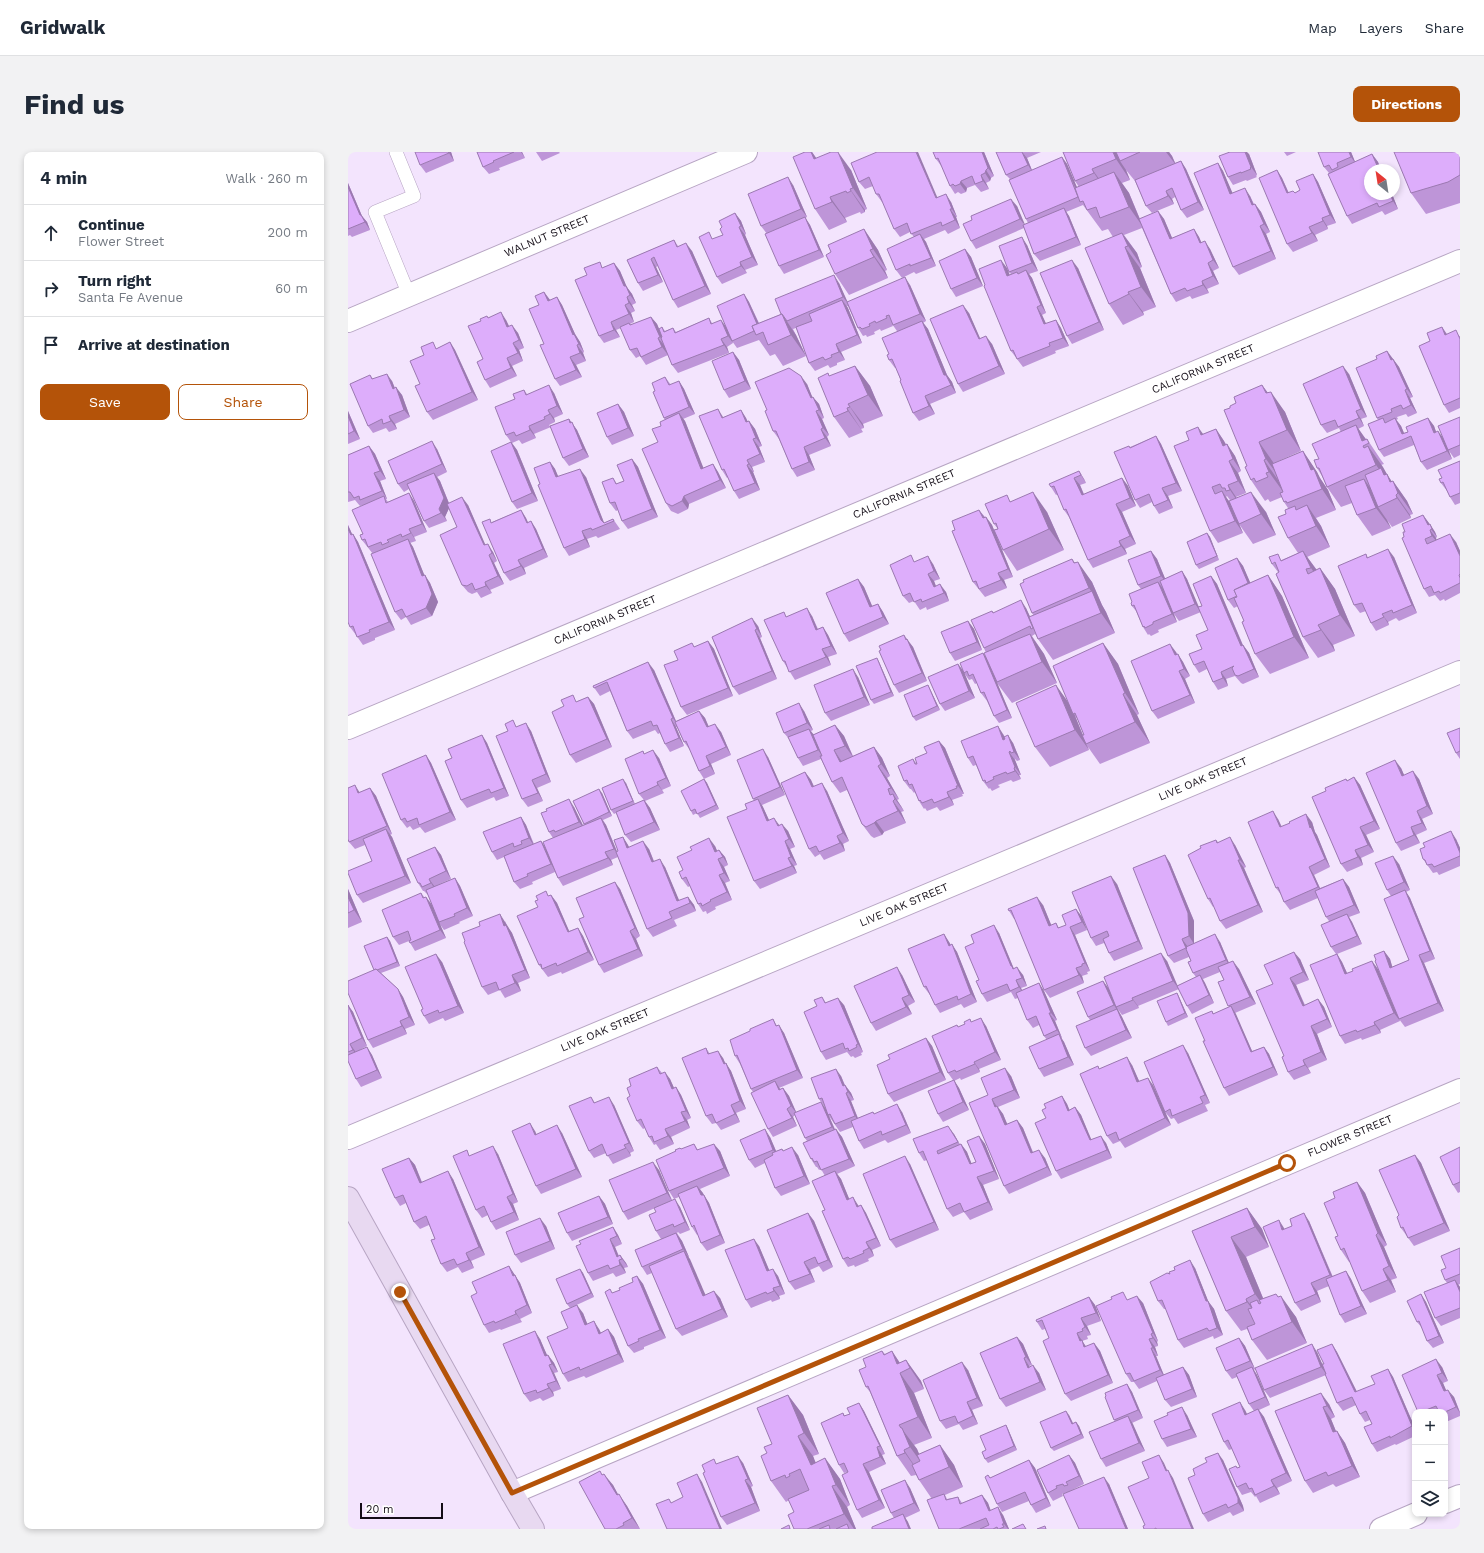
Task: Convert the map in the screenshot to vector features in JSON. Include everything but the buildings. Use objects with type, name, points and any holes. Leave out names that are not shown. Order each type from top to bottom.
[{"type":"main road","points":[[348,1198],[512,1493],[534,1529]]},
{"type":"street","name":"WALNUT STREET","points":[[348,321],[746,152]]},
{"type":"street","name":"CALIFORNIA STREET","points":[[348,728],[1460,260]]},
{"type":"street","name":"LIVE OAK STREET","points":[[348,1138],[1460,672]]},
{"type":"street","name":"FLOWER STREET","points":[[512,1493],[1460,1090]]},
{"type":"street","points":[[1448,1501],[1460,1496]]},
{"type":"street","points":[[1381,1529],[1412,1516]]},
{"type":"lane","points":[[396,152],[414,196],[375,212],[409,295]]},
{"type":"route","points":[[400,1292],[512,1493],[1287,1163]]}]
